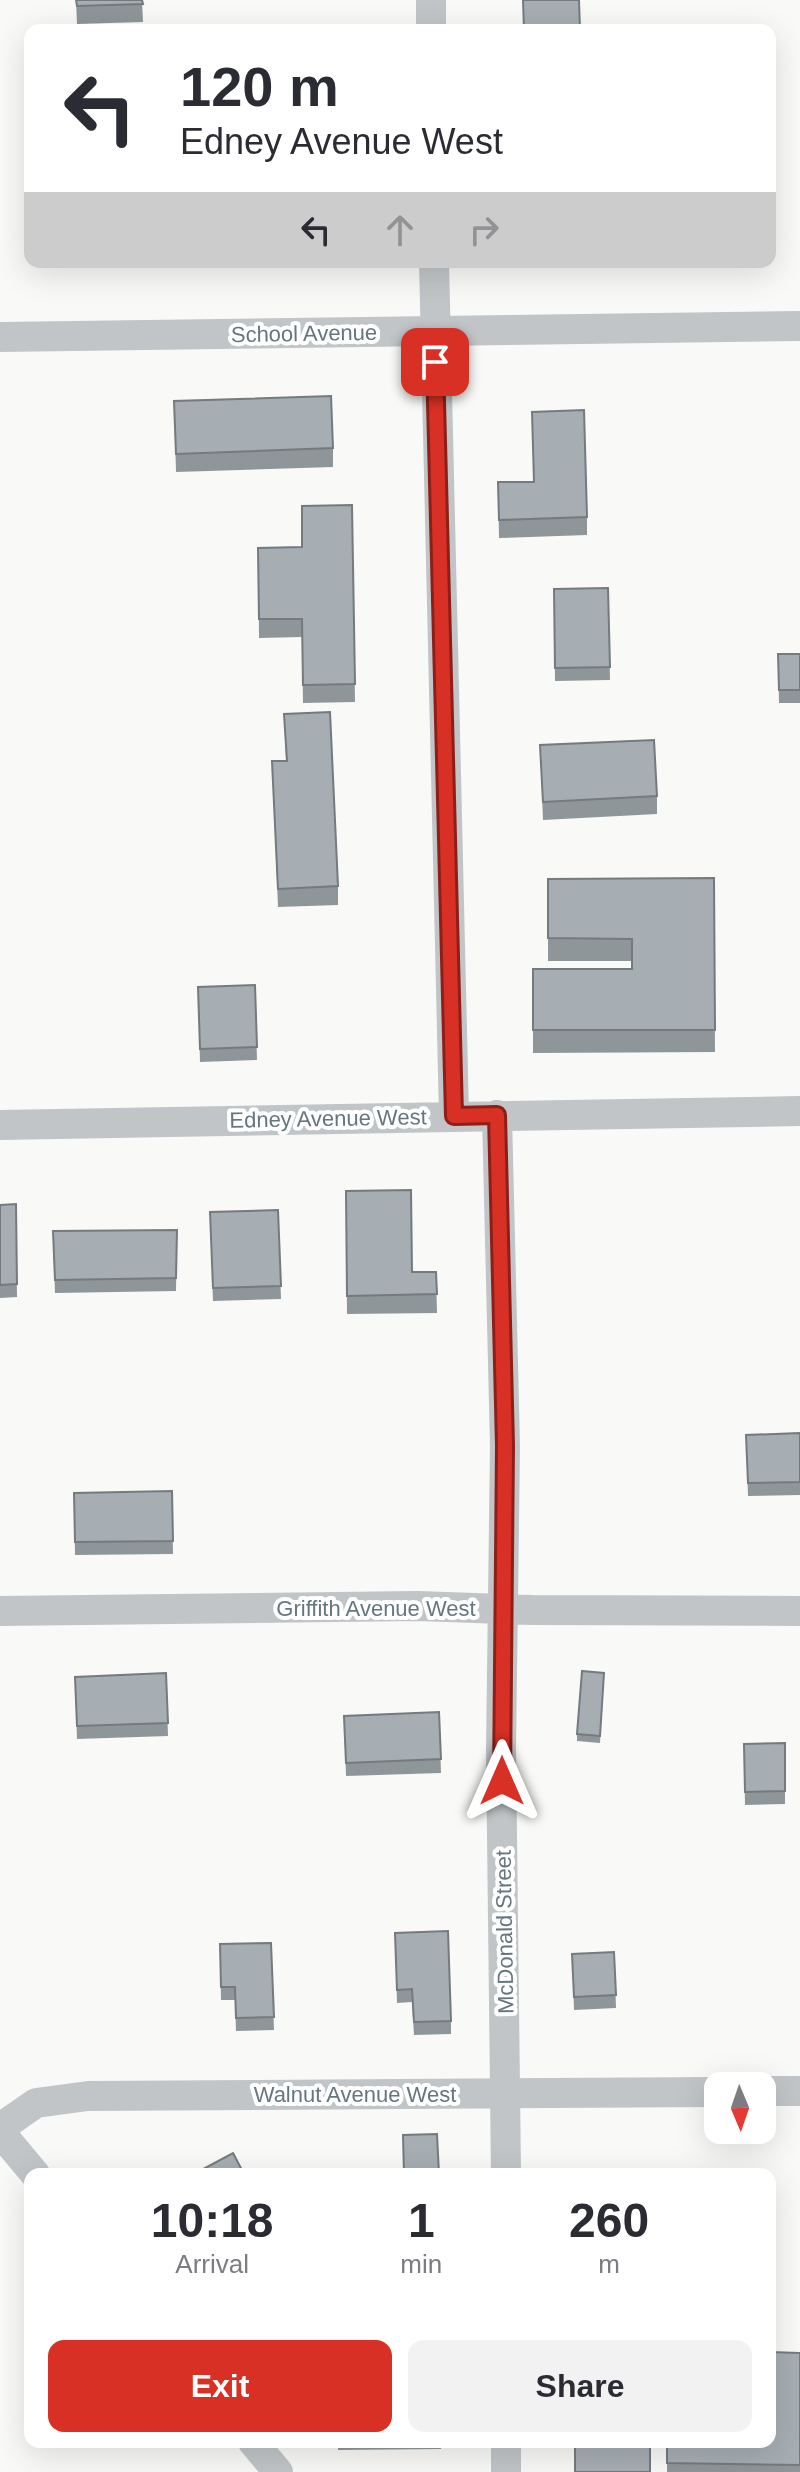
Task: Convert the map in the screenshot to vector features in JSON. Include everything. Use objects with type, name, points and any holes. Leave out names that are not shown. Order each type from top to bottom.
[{"type":"street","points":[[431,0],[431,24]]},
{"type":"street","points":[[434,268],[454,1116]]},
{"type":"street","name":"School Avenue","points":[[0,337],[800,326]]},
{"type":"street","name":"Edney Avenue West","points":[[0,1125],[800,1111]]},
{"type":"street","name":"McDonald Street","points":[[497,1115],[505,1446],[501,1750],[506,2168]]},
{"type":"street","name":"Griffith Avenue West","points":[[0,1611],[402,1606],[800,1611]]},
{"type":"street","points":[[776,2091],[800,2091]]},
{"type":"street","name":"Walnut Avenue West","points":[[0,2130],[36,2103],[88,2096],[704,2092]]},
{"type":"street","points":[[0,2130],[30,2168]]},
{"type":"street","points":[[258,2448],[278,2472]]},
{"type":"street","points":[[506,2448],[506,2472]]},
{"type":"building","points":[[76,0],[142,0],[143,4],[77,6]]},
{"type":"building","points":[[523,0],[579,0],[580,24],[524,24]]},
{"type":"building","points":[[331,396],[333,448],[176,454],[174,401]]},
{"type":"building","points":[[584,410],[587,517],[499,520],[498,482],[534,482],[532,412]]},
{"type":"building","points":[[352,505],[355,684],[303,685],[302,619],[259,619],[258,548],[302,547],[302,506]]},
{"type":"building","points":[[608,588],[610,667],[555,668],[554,589]]},
{"type":"building","points":[[778,654],[800,654],[800,690],[779,690]]},
{"type":"building","points":[[330,712],[338,886],[278,889],[272,761],[287,761],[284,714]]},
{"type":"building","points":[[654,740],[657,796],[543,802],[540,745]]},
{"type":"building","points":[[714,878],[715,1030],[533,1030],[533,969],[632,969],[632,939],[548,938],[548,879]]},
{"type":"building","points":[[255,985],[257,1047],[200,1049],[198,987]]},
{"type":"building","points":[[411,1190],[412,1272],[436,1272],[437,1294],[347,1296],[346,1191]]},
{"type":"building","points":[[16,1204],[17,1284],[0,1285],[0,1205]]},
{"type":"building","points":[[278,1210],[281,1286],[213,1288],[210,1212]]},
{"type":"building","points":[[177,1230],[176,1278],[55,1280],[53,1231]]},
{"type":"building","points":[[800,1433],[800,1482],[748,1483],[746,1435]]},
{"type":"building","points":[[172,1491],[173,1541],[75,1542],[74,1493]]},
{"type":"building","points":[[582,1671],[604,1673],[600,1736],[577,1734]]},
{"type":"building","points":[[166,1673],[168,1723],[77,1726],[75,1677]]},
{"type":"building","points":[[439,1712],[441,1759],[346,1763],[344,1716]]},
{"type":"building","points":[[785,1743],[785,1791],[745,1792],[744,1744]]},
{"type":"building","points":[[448,1931],[451,2021],[414,2022],[412,1989],[397,1990],[395,1933]]},
{"type":"building","points":[[271,1943],[274,2017],[236,2018],[235,1987],[221,1987],[220,1944]]},
{"type":"building","points":[[614,1952],[616,1995],[574,1997],[572,1954]]},
{"type":"building","points":[[437,2134],[439,2168],[404,2168],[403,2135]]},
{"type":"building","points":[[233,2153],[241,2168],[205,2168]]},
{"type":"building","points":[[776,2352],[800,2353],[800,2465],[667,2463],[667,2448],[776,2448]]},
{"type":"building","points":[[575,2448],[650,2448],[650,2472],[575,2472]]},
{"type":"route","points":[[435,362],[454,1116],[497,1115],[505,1446],[502,1781]]}]
